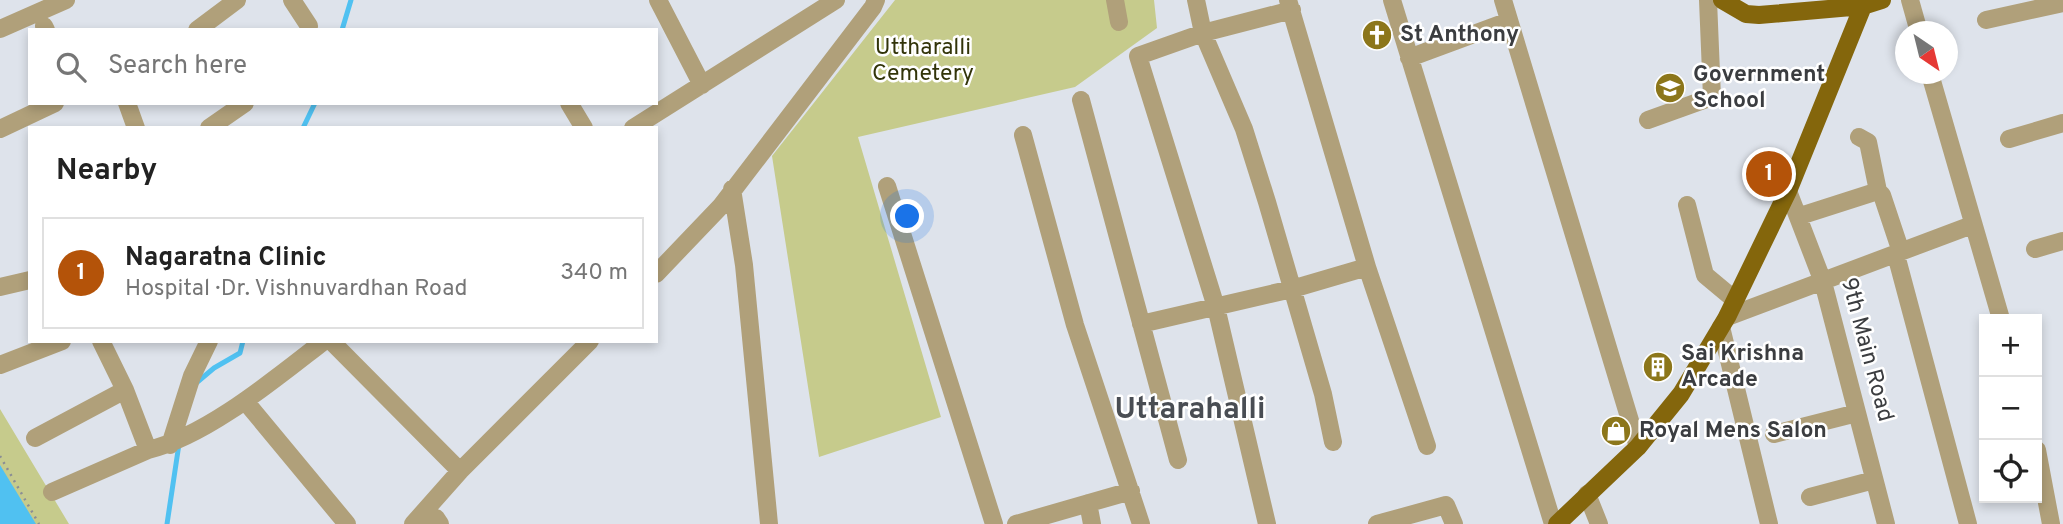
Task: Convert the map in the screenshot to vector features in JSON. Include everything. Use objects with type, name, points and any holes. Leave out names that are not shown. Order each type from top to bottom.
[{"type":"main road","points":[[1722,0],[1746,14],[1759,15],[1882,0]]},
{"type":"main road","points":[[1555,524],[1638,447],[1681,394],[1724,322],[1788,191],[1862,3]]},
{"type":"street","points":[[0,29],[66,0]]},
{"type":"street","points":[[201,28],[237,0]]},
{"type":"street","points":[[292,0],[309,26]]},
{"type":"street","points":[[658,0],[702,85]]},
{"type":"street","points":[[636,126],[835,0]]},
{"type":"street","points":[[659,264],[721,206],[876,0]]},
{"type":"street","points":[[1115,0],[1119,22]]},
{"type":"street","points":[[1196,0],[1203,33],[1244,129],[1323,394],[1333,442]]},
{"type":"street","points":[[1392,0],[1555,524]]},
{"type":"street","points":[[1503,0],[1638,447]]},
{"type":"street","points":[[1648,120],[1712,97],[1708,0]]},
{"type":"street","points":[[1910,0],[1916,21]]},
{"type":"street","points":[[1267,524],[1216,307],[1138,56],[1290,5],[1367,267],[1427,446]]},
{"type":"street","points":[[1986,20],[2061,5]]},
{"type":"street","points":[[1409,58],[1509,21]]},
{"type":"street","points":[[1933,84],[1999,314]]},
{"type":"street","points":[[1081,100],[1178,460]]},
{"type":"street","points":[[0,129],[51,105]]},
{"type":"street","points":[[128,105],[135,126]]},
{"type":"street","points":[[212,126],[242,105]]},
{"type":"street","points":[[570,105],[583,126]]},
{"type":"street","points":[[2009,139],[2063,123]]},
{"type":"street","points":[[1023,135],[1075,325],[1141,524]]},
{"type":"street","points":[[1858,136],[1868,142],[1878,191],[1882,195],[1899,253],[1968,524]]},
{"type":"street","points":[[887,186],[994,524]]},
{"type":"street","points":[[732,189],[744,265],[769,524]]},
{"type":"street","name":"9th Main Road","points":[[1788,191],[1800,216],[1823,282],[1886,524]]},
{"type":"street","points":[[1800,216],[1878,191]]},
{"type":"street","points":[[1687,205],[1705,275],[1735,300]]},
{"type":"street","points":[[1769,524],[1724,322],[1972,225]]},
{"type":"street","points":[[2035,249],[2063,241]]},
{"type":"street","points":[[1141,324],[1292,289],[1367,267]]},
{"type":"street","points":[[0,288],[28,281]]},
{"type":"street","points":[[0,365],[57,343]]},
{"type":"street","points":[[103,343],[148,450]]},
{"type":"street","points":[[176,441],[192,376],[208,343]]},
{"type":"street","points":[[52,492],[148,450],[176,441],[245,401],[321,343]]},
{"type":"street","points":[[333,343],[460,471]]},
{"type":"street","points":[[413,524],[460,471],[588,343]]},
{"type":"street","points":[[35,438],[125,390]]},
{"type":"street","points":[[245,401],[346,524]]},
{"type":"street","points":[[1774,434],[1857,413]]},
{"type":"street","points":[[2042,476],[2051,524]]},
{"type":"street","points":[[1811,497],[1874,480]]},
{"type":"street","points":[[1016,524],[1131,491]]},
{"type":"street","points":[[1587,494],[1599,524]]},
{"type":"street","points":[[1088,503],[1092,524]]},
{"type":"street","points":[[1377,524],[1446,505],[1454,524]]},
{"type":"street","points":[[428,524],[436,518],[440,524]]},
{"type":"path","points":[[0,456],[39,524]]},
{"type":"green space","name":"Uttharalli Cemetery","points":[[895,0],[1154,0],[1157,28],[1075,87],[858,137],[941,417],[819,457],[772,156]]},
{"type":"green space","points":[[0,409],[69,524],[0,524]]},
{"type":"water","points":[[0,465],[36,524],[0,524]]},
{"type":"waterway","points":[[343,28],[351,0]]},
{"type":"waterway","points":[[304,126],[314,105]]},
{"type":"waterway","points":[[195,384],[214,368],[240,353],[242,343]]},
{"type":"waterway","points":[[167,524],[179,444]]},
{"type":"place","name":"St Anthony","points":[[1377,35]]},
{"type":"place","name":"Government School","points":[[1670,88]]},
{"type":"place","name":"Nagaratna Clinic","points":[[1769,174]]},
{"type":"place","name":"Sai Krishna Arcade","points":[[1658,367]]},
{"type":"place","name":"Royal Mens Salon","points":[[1616,431]]},
{"type":"district","name":"Uttarahalli","points":[[1190,410]]}]
